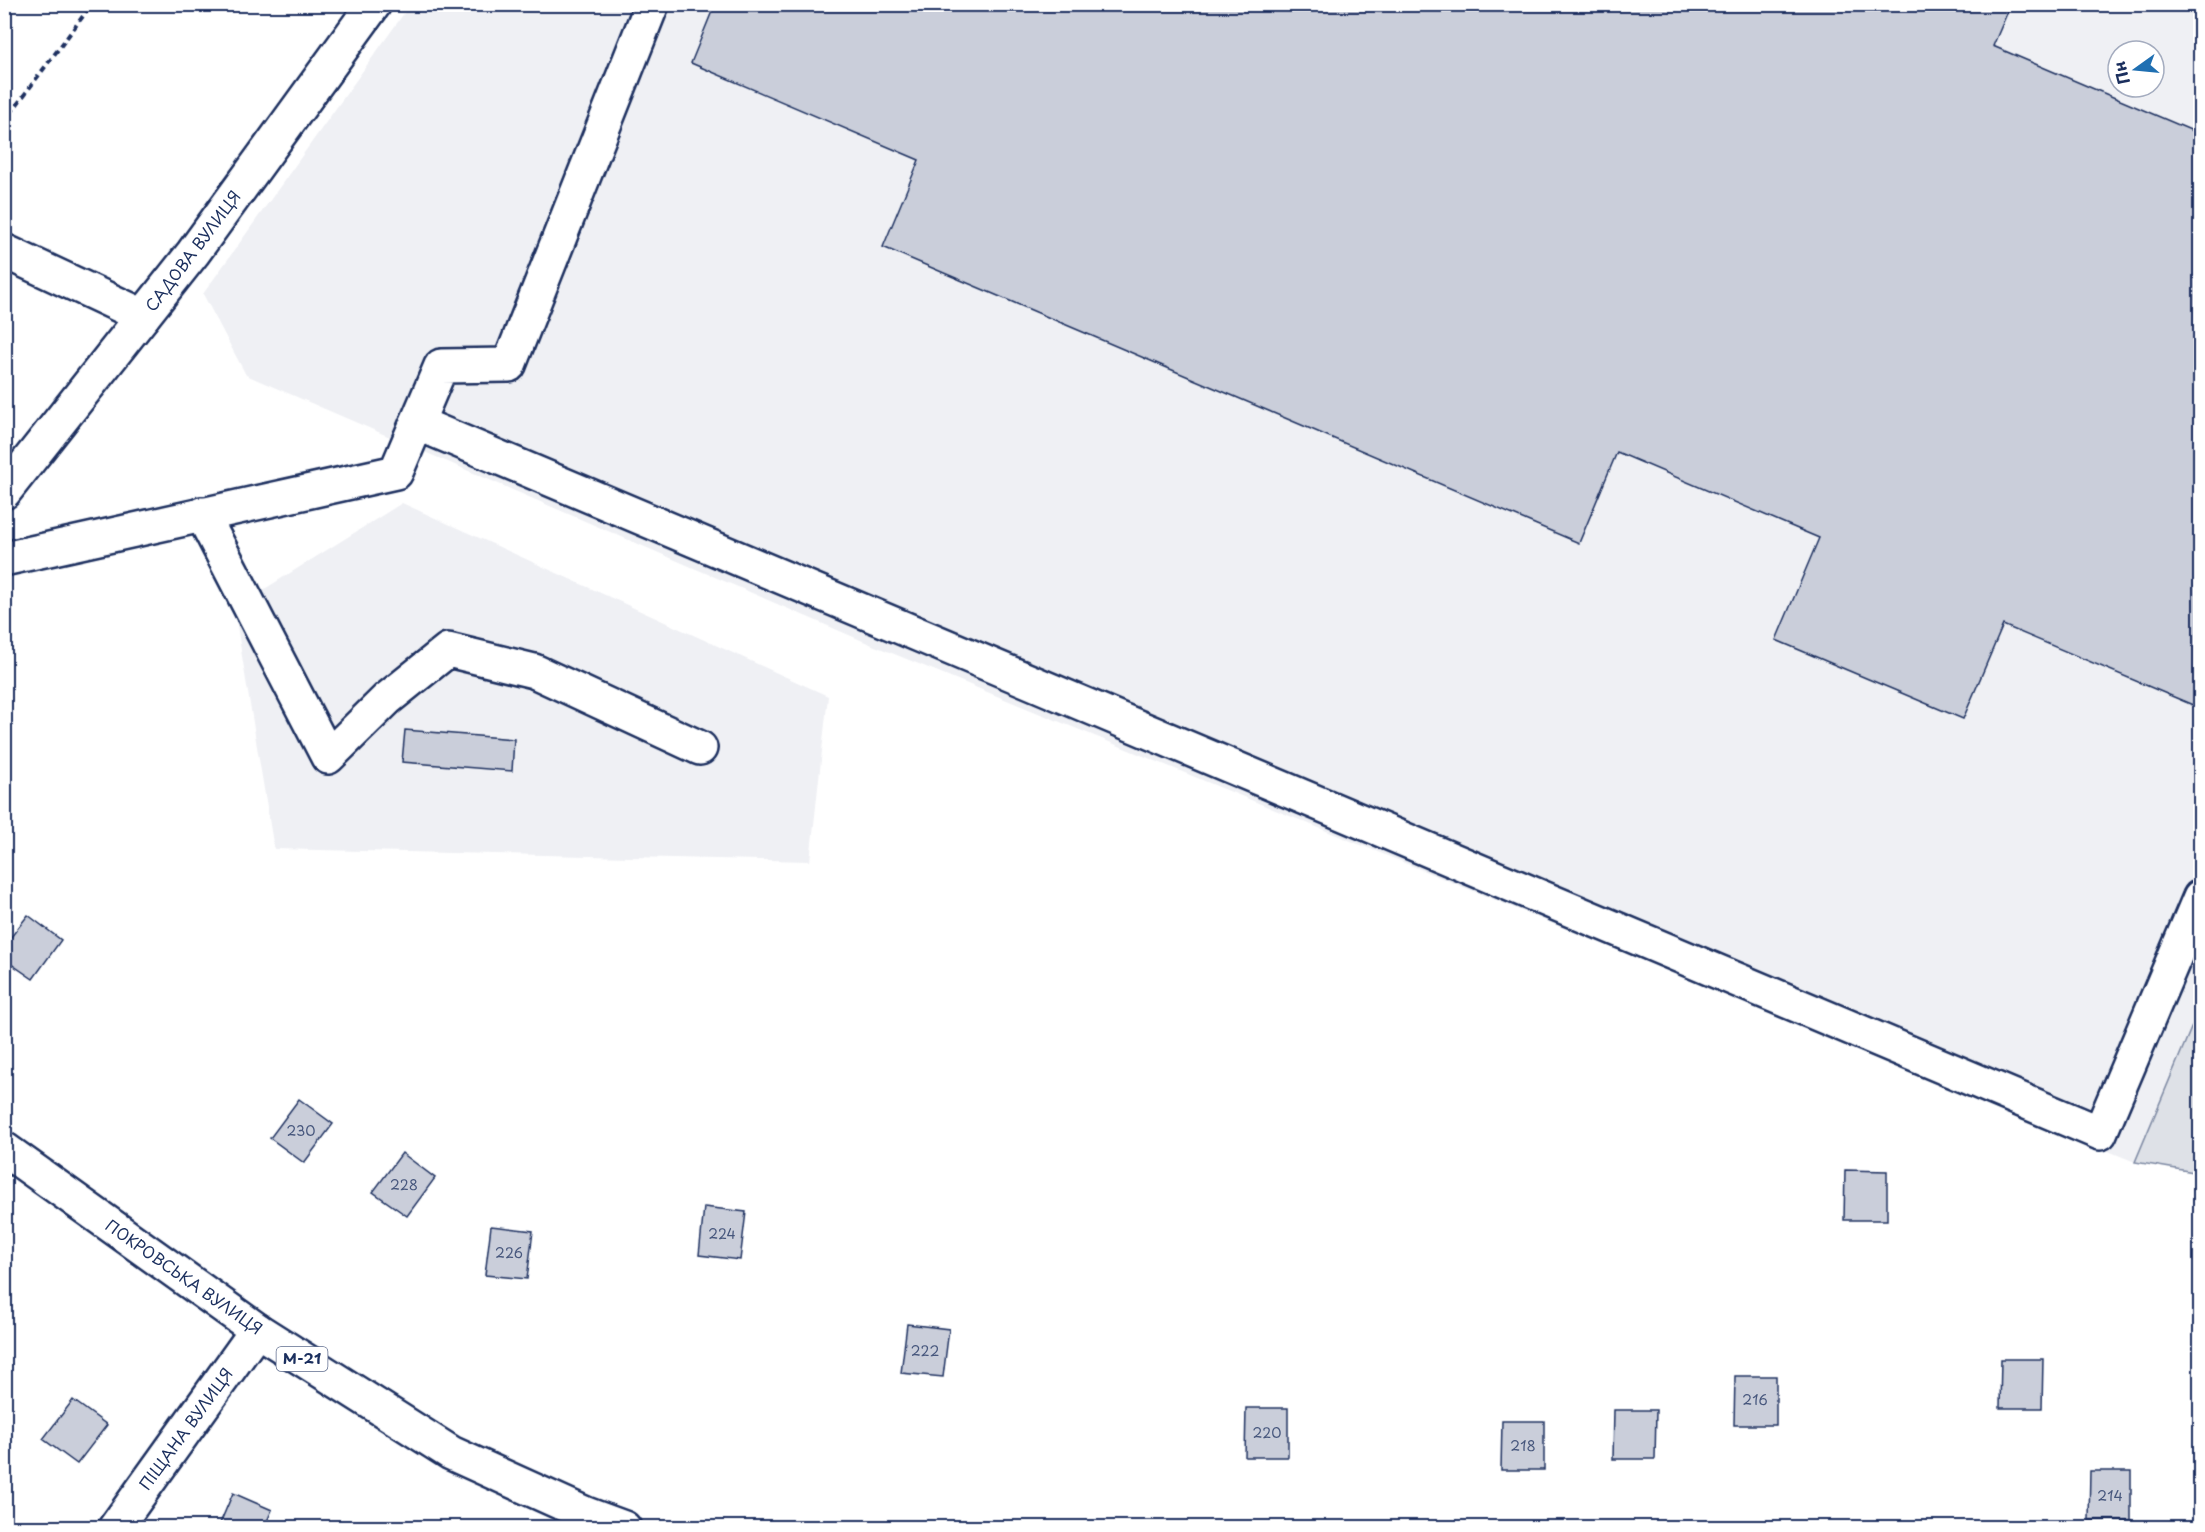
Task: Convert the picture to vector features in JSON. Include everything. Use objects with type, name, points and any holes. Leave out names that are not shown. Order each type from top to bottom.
[{"type":"main road","name":"САДОВА ВУЛИЦЯ","points":[[4,492],[200,243],[374,4]]},
{"type":"main road","points":[[4,559],[396,472],[441,366],[509,365],[652,4]]},
{"type":"main road","points":[[4,251],[143,316]]},
{"type":"main road","points":[[417,423],[2100,1134],[2200,897]]},
{"type":"main road","points":[[202,514],[328,757],[387,699],[448,650],[534,671],[700,748]]},
{"type":"main road","name":"ПОКРОВСЬКА ВУЛИЦЯ","points":[[4,1149],[257,1330],[451,1454],[586,1515],[624,1527]]},
{"type":"main road","name":"ПІЩАНА ВУЛИЦЯ","points":[[115,1527],[257,1330]]},
{"type":"path","points":[[4,122],[92,4]]},
{"type":"shaded area","points":[[410,5],[2200,5],[2200,1007],[2135,1162],[870,644],[246,375],[203,294]]},
{"type":"shaded area","points":[[402,503],[828,696],[810,861],[274,849],[234,608]]},
{"type":"shaded area","points":[[2200,1007],[2200,1173],[2135,1162]]},
{"type":"building","points":[[715,4],[2011,4],[1993,46],[2106,94],[2106,99],[2118,99],[2200,134],[2200,708],[2003,625],[1963,719],[1776,640],[1819,538],[1617,452],[1579,543],[883,247],[919,160],[691,63]]},
{"type":"building","points":[[405,730],[514,739],[512,771],[402,762]]},
{"type":"building","points":[[28,915],[61,940],[33,979],[4,959],[4,946]]},
{"type":"building","points":[[299,1099],[333,1124],[304,1163],[270,1138]]},
{"type":"building","points":[[402,1153],[435,1178],[407,1216],[373,1192]]},
{"type":"building","points":[[1845,1170],[1887,1171],[1887,1220],[1844,1220]]},
{"type":"building","points":[[704,1207],[746,1212],[740,1260],[699,1255]]},
{"type":"building","points":[[491,1226],[533,1231],[527,1279],[485,1275]]},
{"type":"building","points":[[907,1324],[949,1329],[943,1377],[901,1373]]},
{"type":"building","points":[[2001,1359],[2043,1359],[2042,1408],[2000,1408]]},
{"type":"building","points":[[1735,1376],[1776,1376],[1776,1425],[1734,1425]]},
{"type":"building","points":[[73,1400],[107,1425],[77,1464],[43,1439]]},
{"type":"building","points":[[1246,1408],[1288,1408],[1288,1457],[1245,1457]]},
{"type":"building","points":[[1614,1410],[1656,1410],[1655,1459],[1613,1459]]},
{"type":"building","points":[[1502,1421],[1544,1421],[1544,1470],[1501,1470]]},
{"type":"building","points":[[2090,1471],[2131,1471],[2131,1520],[2089,1520]]},
{"type":"building","points":[[233,1493],[272,1510],[264,1528],[218,1528]]}]
